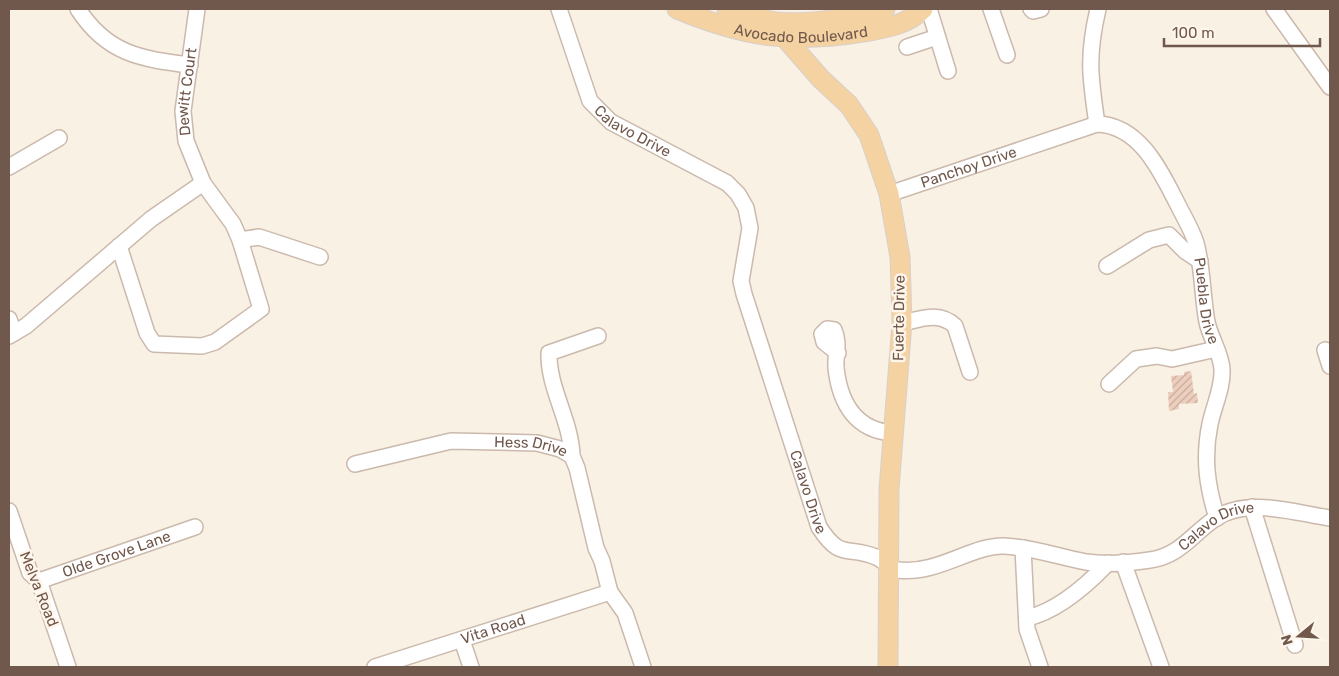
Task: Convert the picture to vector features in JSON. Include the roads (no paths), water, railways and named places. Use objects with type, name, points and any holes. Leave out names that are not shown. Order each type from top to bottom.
[{"type":"main road","name":"Avocado Boulevard","points":[[677,9],[706,21],[740,31],[786,39],[829,38],[882,29],[913,19],[923,9]]},
{"type":"main road","name":"Avocado Boulevard","points":[[727,9],[826,20],[862,15],[885,9]]},
{"type":"main road","points":[[813,68],[829,38]]},
{"type":"main road","name":"Fuerte Drive","points":[[786,39],[821,79],[849,106],[864,125],[874,145],[889,194],[900,257],[902,323],[887,564],[888,667]]},
{"type":"street","points":[[78,9],[104,39],[126,53],[152,60],[190,65]]},
{"type":"street","name":"Dewitt Court","points":[[197,9],[183,111],[184,126],[190,155],[203,183],[232,224],[240,240]]},
{"type":"street","name":"Calavo Drive","points":[[559,9],[590,101],[598,112],[611,122],[727,183],[743,201],[750,228],[741,280],[744,294],[819,527],[834,545],[844,551],[876,557],[897,571],[927,569],[987,549],[1003,546],[1023,548],[1089,562],[1116,562],[1150,560],[1171,555],[1217,518],[1239,508],[1252,507],[1330,518]]},
{"type":"street","points":[[929,9],[948,71]]},
{"type":"street","points":[[991,9],[1007,55]]},
{"type":"street","points":[[1030,9],[1033,11],[1041,9]]},
{"type":"street","points":[[1097,124],[1089,62],[1091,39],[1098,9]]},
{"type":"street","points":[[1274,9],[1330,87]]},
{"type":"street","name":"Fuerte Drive","points":[[772,15],[786,39]]},
{"type":"street","points":[[907,46],[937,37]]},
{"type":"street","name":"Panchoy Drive","points":[[889,194],[1097,124]]},
{"type":"street","name":"Puebla Drive","points":[[1097,124],[1111,124],[1126,132],[1138,142],[1158,166],[1195,240],[1200,261],[1202,298],[1210,336],[1222,368],[1220,391],[1210,424],[1206,466],[1208,487],[1217,518]]},
{"type":"street","points":[[9,167],[59,138]]},
{"type":"street","points":[[9,319],[11,334],[30,322],[151,219],[203,183]]},
{"type":"street","points":[[1107,266],[1149,240],[1169,235],[1185,251],[1200,261]]},
{"type":"street","points":[[119,246],[147,333],[154,344],[202,346],[216,342],[261,310],[240,240],[259,237],[320,257]]},
{"type":"street","points":[[902,323],[936,316],[950,322],[955,326],[970,372]]},
{"type":"street","points":[[572,456],[571,442],[549,368],[549,353],[598,336]]},
{"type":"street","points":[[1109,384],[1136,359],[1157,356],[1172,359],[1216,349]]},
{"type":"street","points":[[1325,350],[1330,366]]},
{"type":"street","points":[[838,353],[836,367],[842,396],[852,413],[864,424],[878,432],[894,432]]},
{"type":"street","name":"Hess Drive","points":[[356,464],[451,441],[537,443],[560,449],[572,456],[577,468],[596,548],[602,561],[610,592],[626,612],[643,667]]},
{"type":"street","points":[[1252,507],[1295,645]]},
{"type":"street","name":"Melva Road","points":[[9,511],[30,574],[39,581],[68,667]]},
{"type":"street","name":"Olde Grove Lane","points":[[39,581],[195,527]]},
{"type":"street","points":[[1023,548],[1027,618],[1032,649],[1040,667]]},
{"type":"street","points":[[1027,618],[1044,614],[1116,562],[1161,667]]},
{"type":"street","name":"Vita Road","points":[[375,667],[610,592]]},
{"type":"street","points":[[462,640],[471,667]]}]
